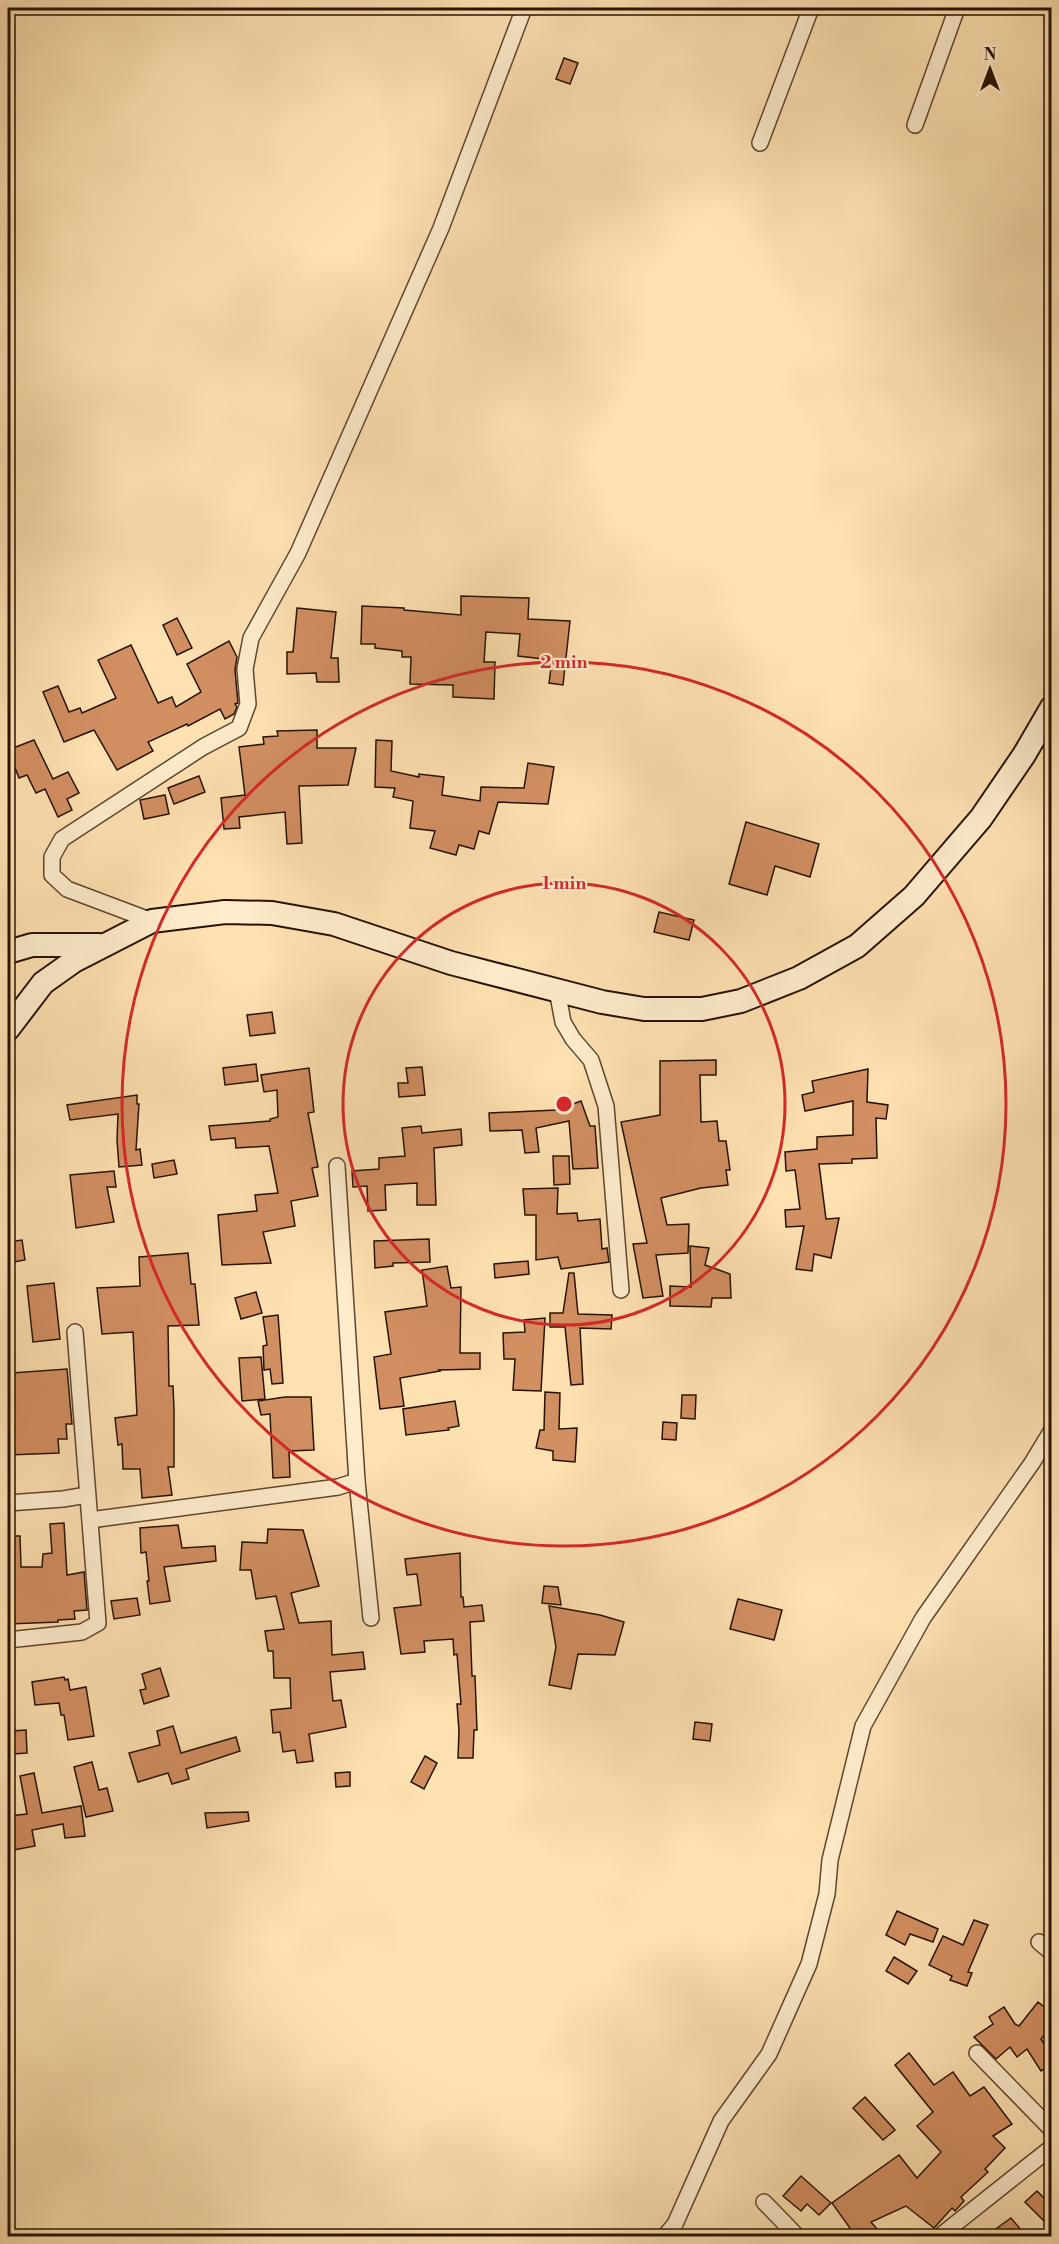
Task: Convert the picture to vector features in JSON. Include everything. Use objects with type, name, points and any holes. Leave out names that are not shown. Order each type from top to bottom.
[{"type":"street","points":[[152,921],[67,889],[52,875],[52,857],[62,839],[194,753],[239,728],[248,705],[245,669],[251,639],[298,553],[432,249],[524,8]]},
{"type":"street","points":[[760,143],[811,8]]},
{"type":"street","points":[[915,125],[957,8]]},
{"type":"street","points":[[8,1029],[43,983],[74,961],[152,921],[225,912],[272,913],[334,924],[452,963],[602,1002],[644,1009],[702,1010],[741,1001],[799,978],[857,946],[914,896],[981,819],[1024,755],[1052,707]]},
{"type":"street","points":[[8,952],[32,945],[104,945]]},
{"type":"street","points":[[557,990],[563,1022],[573,1040],[591,1060],[606,1106],[621,1290]]},
{"type":"street","points":[[337,1166],[357,1481],[371,1618]]},
{"type":"street","points":[[8,1640],[82,1632],[98,1623],[75,1332]]},
{"type":"street","points":[[665,2236],[675,2224],[721,2121],[769,2054],[809,1964],[827,1894],[830,1860],[863,1726],[923,1618],[1032,1463],[1052,1430]]},
{"type":"street","points":[[90,1520],[338,1487],[357,1481]]},
{"type":"street","points":[[8,1503],[87,1495]]},
{"type":"street","points":[[1039,1942],[1052,1953]]},
{"type":"street","points":[[977,2053],[1052,2130]]},
{"type":"street","points":[[940,2236],[1052,2147]]},
{"type":"street","points":[[764,2202],[797,2236]]},
{"type":"building","points":[[564,58],[578,63],[570,84],[556,79]]},
{"type":"building","points":[[461,596],[529,598],[528,619],[570,621],[563,685],[549,683],[552,660],[518,656],[520,634],[486,632],[484,662],[495,662],[494,699],[453,697],[453,685],[410,684],[411,657],[402,657],[402,651],[375,648],[375,644],[361,644],[362,606],[404,608],[404,610],[461,615]]},
{"type":"building","points":[[297,608],[336,612],[331,658],[338,658],[339,682],[317,682],[316,673],[287,674],[287,652],[293,652]]},
{"type":"building","points":[[177,618],[192,648],[177,655],[163,625]]},
{"type":"building","points":[[229,641],[237,657],[235,670],[238,703],[235,704],[237,707],[234,714],[225,719],[220,709],[188,726],[187,724],[148,742],[153,751],[117,770],[94,730],[64,742],[43,692],[58,686],[69,712],[80,708],[82,713],[116,698],[98,660],[131,645],[158,703],[172,697],[176,707],[201,692],[187,664]]},
{"type":"building","points":[[317,730],[317,748],[356,748],[348,785],[299,786],[302,843],[287,844],[285,812],[239,817],[240,828],[224,829],[221,798],[245,795],[239,747],[264,744],[263,737],[278,736],[277,731]]},
{"type":"building","points":[[34,740],[53,779],[68,772],[79,793],[67,799],[72,810],[58,817],[45,789],[36,793],[27,775],[19,778],[8,750]]},
{"type":"building","points":[[376,740],[392,741],[391,771],[419,777],[419,774],[444,777],[442,795],[480,801],[481,787],[524,788],[528,763],[554,767],[548,804],[498,802],[489,834],[479,831],[474,849],[459,845],[456,855],[430,848],[435,831],[410,828],[413,801],[393,797],[395,788],[375,787]]},
{"type":"building","points":[[199,776],[205,792],[174,804],[168,788]]},
{"type":"building","points":[[165,795],[169,814],[144,819],[140,800]]},
{"type":"building","points":[[746,822],[819,844],[810,877],[775,866],[767,895],[729,884]]},
{"type":"building","points":[[659,912],[694,920],[689,940],[654,932]]},
{"type":"building","points":[[272,1012],[275,1033],[250,1036],[247,1015]]},
{"type":"building","points":[[716,1060],[716,1075],[700,1075],[701,1122],[717,1121],[719,1141],[726,1141],[730,1170],[726,1170],[728,1185],[701,1188],[661,1198],[667,1225],[689,1224],[688,1253],[656,1255],[663,1296],[643,1298],[633,1244],[647,1243],[621,1122],[660,1115],[660,1061]]},
{"type":"building","points":[[256,1064],[258,1081],[225,1085],[223,1068]]},
{"type":"building","points":[[422,1067],[425,1095],[399,1097],[398,1083],[408,1083],[406,1068]]},
{"type":"building","points":[[309,1068],[314,1112],[308,1113],[318,1167],[312,1168],[318,1196],[291,1201],[295,1226],[263,1232],[271,1263],[222,1265],[218,1215],[257,1211],[255,1195],[278,1193],[269,1146],[236,1148],[235,1138],[211,1140],[209,1126],[270,1121],[278,1117],[277,1090],[264,1092],[261,1075]]},
{"type":"building","points":[[868,1069],[867,1102],[888,1105],[886,1119],[876,1118],[877,1158],[852,1159],[852,1163],[819,1164],[826,1219],[839,1218],[831,1258],[814,1254],[812,1271],[796,1269],[804,1226],[786,1227],[785,1210],[800,1209],[795,1170],[786,1171],[785,1152],[817,1149],[817,1137],[853,1135],[853,1101],[805,1111],[802,1095],[814,1092],[812,1081]]},
{"type":"building","points":[[137,1095],[137,1104],[139,1104],[136,1150],[140,1149],[142,1165],[119,1167],[118,1114],[70,1120],[67,1105]]},
{"type":"building","points":[[581,1101],[590,1126],[595,1126],[598,1168],[573,1169],[569,1121],[536,1128],[539,1152],[525,1153],[522,1130],[490,1131],[489,1113],[557,1110]]},
{"type":"building","points":[[421,1126],[422,1133],[461,1129],[462,1145],[434,1148],[436,1205],[417,1205],[417,1183],[385,1185],[386,1210],[368,1211],[367,1186],[353,1187],[352,1171],[379,1169],[379,1158],[405,1156],[402,1128]]},
{"type":"building","points":[[553,1156],[569,1156],[570,1184],[554,1185]]},
{"type":"building","points":[[174,1160],[177,1174],[154,1178],[152,1164]]},
{"type":"building","points":[[114,1171],[116,1187],[107,1187],[114,1222],[76,1228],[70,1175]]},
{"type":"building","points":[[558,1188],[557,1214],[577,1213],[578,1221],[600,1219],[602,1249],[607,1248],[609,1262],[561,1269],[558,1257],[536,1260],[536,1215],[525,1215],[523,1189]]},
{"type":"building","points":[[429,1239],[430,1262],[393,1263],[393,1266],[375,1268],[374,1241]]},
{"type":"building","points":[[22,1240],[25,1260],[8,1263],[8,1242]]},
{"type":"building","points":[[690,1246],[709,1248],[705,1265],[730,1274],[731,1298],[712,1298],[711,1307],[670,1306],[670,1286],[691,1287]]},
{"type":"building","points":[[188,1253],[191,1284],[195,1284],[199,1325],[168,1326],[169,1386],[173,1386],[174,1410],[174,1467],[168,1467],[172,1495],[142,1498],[140,1469],[123,1469],[122,1444],[118,1445],[115,1418],[137,1415],[133,1332],[102,1334],[97,1288],[140,1286],[139,1257]]},
{"type":"building","points":[[528,1261],[529,1274],[495,1278],[494,1264]]},
{"type":"building","points":[[447,1266],[451,1288],[461,1287],[460,1353],[480,1353],[480,1369],[439,1370],[400,1378],[404,1406],[380,1409],[374,1357],[391,1354],[385,1312],[427,1306],[422,1270]]},
{"type":"building","points":[[569,1273],[574,1273],[578,1314],[612,1315],[611,1329],[580,1328],[583,1384],[571,1385],[565,1327],[550,1327],[550,1313],[563,1313]]},
{"type":"building","points":[[54,1283],[60,1339],[33,1342],[27,1286]]},
{"type":"building","points":[[256,1292],[262,1313],[241,1319],[235,1298]]},
{"type":"building","points":[[278,1315],[283,1383],[272,1384],[270,1369],[264,1370],[263,1346],[267,1345],[263,1317]]},
{"type":"building","points":[[545,1318],[541,1391],[513,1390],[515,1359],[504,1359],[503,1333],[525,1332],[524,1320]]},
{"type":"building","points":[[261,1357],[265,1399],[242,1401],[239,1358]]},
{"type":"building","points":[[67,1369],[72,1424],[66,1424],[67,1439],[58,1439],[59,1453],[8,1455],[8,1378],[12,1377],[12,1373]]},
{"type":"building","points":[[545,1392],[560,1393],[559,1429],[577,1428],[575,1462],[553,1460],[553,1451],[536,1448],[540,1430],[544,1430]]},
{"type":"building","points":[[682,1395],[696,1395],[695,1419],[681,1418]]},
{"type":"building","points":[[285,1397],[311,1397],[314,1450],[289,1451],[290,1477],[273,1478],[270,1414],[261,1415],[258,1401]]},
{"type":"building","points":[[455,1401],[459,1426],[448,1428],[449,1430],[406,1435],[403,1409]]},
{"type":"building","points":[[663,1422],[677,1423],[676,1440],[662,1439]]},
{"type":"building","points":[[64,1523],[67,1575],[84,1572],[87,1610],[74,1611],[75,1619],[8,1624],[8,1536],[20,1536],[21,1567],[42,1567],[43,1554],[52,1553],[50,1524]]},
{"type":"building","points":[[178,1525],[182,1548],[215,1546],[216,1561],[164,1567],[170,1601],[150,1604],[146,1552],[141,1553],[140,1528]]},
{"type":"building","points":[[268,1529],[303,1530],[319,1586],[291,1593],[299,1623],[331,1621],[332,1655],[363,1652],[365,1669],[330,1672],[333,1701],[341,1700],[346,1727],[309,1734],[313,1761],[297,1763],[295,1750],[283,1752],[280,1732],[273,1733],[271,1710],[291,1708],[290,1678],[274,1678],[273,1651],[268,1651],[265,1631],[284,1629],[276,1596],[256,1599],[251,1570],[240,1570],[242,1542],[267,1543]]},
{"type":"building","points":[[460,1553],[461,1597],[463,1597],[464,1607],[482,1605],[484,1621],[470,1622],[477,1730],[474,1730],[473,1758],[458,1758],[457,1704],[461,1704],[457,1654],[454,1655],[453,1639],[424,1641],[425,1652],[401,1654],[394,1608],[421,1605],[417,1574],[407,1575],[405,1559]]},
{"type":"building","points":[[544,1586],[558,1587],[561,1605],[542,1603]]},
{"type":"building","points":[[137,1598],[140,1615],[114,1619],[111,1601]]},
{"type":"building","points":[[738,1599],[782,1610],[774,1640],[730,1629]]},
{"type":"building","points":[[549,1606],[600,1615],[624,1622],[615,1655],[578,1654],[571,1689],[549,1685],[556,1647]]},
{"type":"building","points":[[160,1668],[169,1696],[144,1704],[140,1690],[146,1689],[142,1674]]},
{"type":"building","points":[[64,1677],[65,1680],[68,1679],[70,1690],[86,1687],[94,1736],[68,1740],[64,1715],[61,1715],[59,1703],[35,1705],[32,1682]]},
{"type":"building","points":[[695,1722],[712,1724],[710,1741],[693,1739]]},
{"type":"building","points":[[173,1726],[181,1753],[236,1737],[240,1751],[186,1769],[189,1779],[172,1784],[168,1773],[138,1782],[129,1753],[160,1745],[157,1731]]},
{"type":"building","points":[[26,1730],[27,1753],[13,1754],[12,1731]]},
{"type":"building","points":[[425,1756],[437,1763],[424,1789],[411,1782]]},
{"type":"building","points":[[92,1762],[99,1790],[107,1788],[113,1811],[86,1817],[74,1767]]},
{"type":"building","points":[[350,1772],[350,1786],[336,1787],[335,1773]]},
{"type":"building","points":[[34,1773],[42,1813],[81,1806],[85,1836],[65,1838],[63,1824],[32,1830],[35,1846],[8,1851],[8,1816],[27,1814],[20,1776]]},
{"type":"building","points":[[248,1812],[249,1821],[207,1828],[205,1813]]},
{"type":"building","points":[[897,1911],[938,1929],[933,1942],[910,1934],[905,1945],[886,1935]]},
{"type":"building","points":[[974,1920],[988,1925],[968,1972],[972,1973],[967,1986],[950,1980],[952,1976],[929,1965],[943,1936],[963,1945]]},
{"type":"building","points":[[894,1957],[917,1971],[908,1984],[886,1971]]},
{"type":"building","points":[[1038,2002],[1052,2013],[1052,2026],[1041,2039],[1052,2056],[1052,2064],[1041,2071],[1027,2049],[1017,2057],[1010,2047],[996,2059],[974,2037],[993,2024],[989,2017],[1004,2007],[1015,2024],[1019,2026]]},
{"type":"building","points":[[909,2053],[934,2085],[953,2072],[970,2096],[984,2087],[1012,2124],[993,2136],[1005,2148],[985,2169],[988,2172],[961,2197],[964,2201],[955,2211],[952,2208],[934,2228],[906,2206],[871,2222],[883,2236],[840,2236],[850,2228],[832,2203],[899,2155],[917,2178],[941,2152],[917,2126],[933,2112],[895,2065]]},
{"type":"building","points":[[865,2097],[895,2130],[883,2140],[853,2108]]},
{"type":"building","points":[[801,2176],[831,2203],[819,2215],[807,2204],[801,2211],[783,2196]]},
{"type":"building","points":[[1037,2191],[1052,2206],[1052,2229],[1025,2202]]},
{"type":"building","points":[[1011,2218],[1026,2236],[986,2236]]}]
